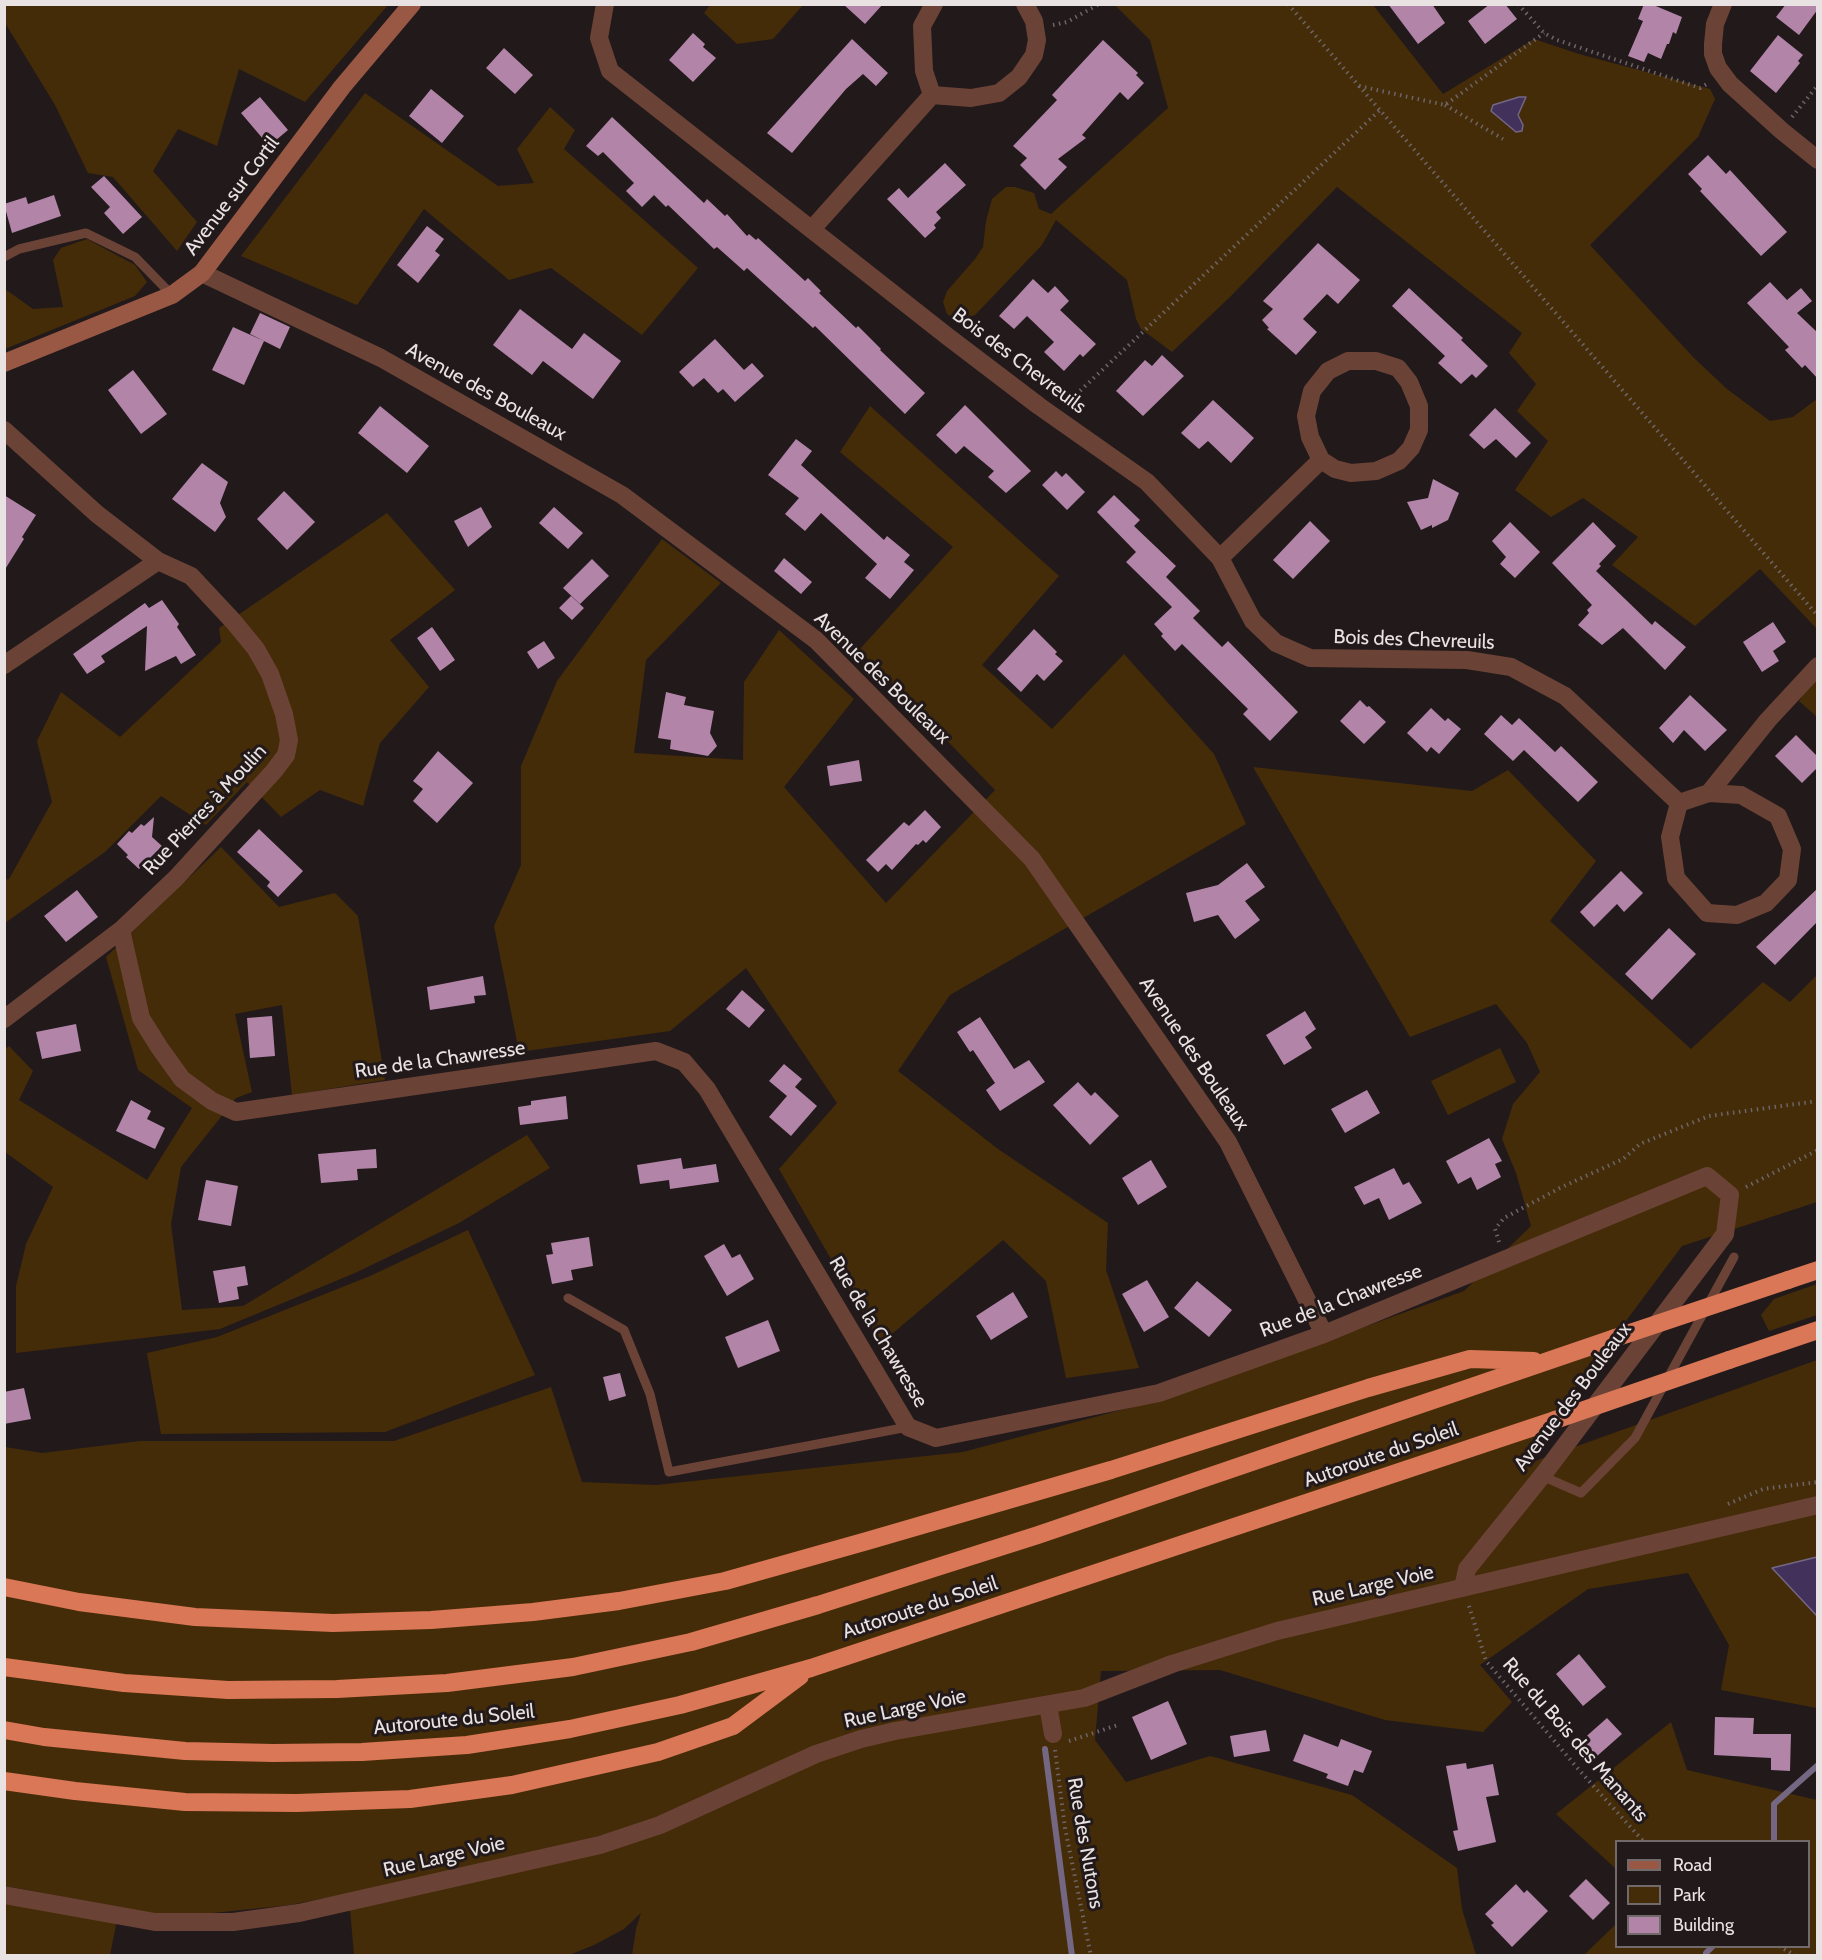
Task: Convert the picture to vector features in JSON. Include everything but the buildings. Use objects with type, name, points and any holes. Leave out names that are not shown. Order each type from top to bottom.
[{"type":"highway","name":"Autoroute du Soleil","points":[[4,1667],[124,1683],[239,1690],[337,1689],[447,1683],[573,1666],[691,1642],[818,1605],[1038,1535],[1818,1270]]},
{"type":"highway","name":"Autoroute du Soleil","points":[[4,1730],[44,1737],[185,1751],[362,1752],[467,1745],[570,1729],[680,1705],[812,1668],[1818,1330]]},
{"type":"highway","points":[[4,1587],[79,1602],[195,1617],[333,1623],[431,1620],[533,1612],[619,1601],[725,1581],[867,1541],[1111,1470],[1368,1388],[1470,1359],[1548,1361]]},
{"type":"highway","points":[[4,1781],[185,1802],[297,1803],[410,1799],[566,1774],[658,1752],[733,1726],[812,1668]]},
{"type":"main road","name":"Avenue sur Cortil","points":[[4,363],[172,295],[202,273],[342,87],[412,4]]},
{"type":"street","name":"Bois des Chevreuils","points":[[605,4],[599,38],[610,71],[947,336],[1054,416],[1148,482],[1220,558],[1253,621],[1276,643],[1310,658],[1467,660],[1511,667],[1565,696],[1679,803]]},
{"type":"street","points":[[932,95],[924,71],[922,26],[934,4]]},
{"type":"street","points":[[932,95],[971,98],[999,93],[1020,77],[1034,55],[1037,40],[1034,21],[1025,4]]},
{"type":"street","points":[[1723,4],[1715,24],[1713,44],[1713,54],[1723,73],[1730,84],[1818,160]]},
{"type":"street","points":[[812,229],[932,95]]},
{"type":"street","name":"Avenue des Bouleaux","points":[[202,273],[381,358],[622,495],[816,640],[1032,859],[1228,1142],[1324,1334]]},
{"type":"street","points":[[1376,360],[1398,368],[1409,382],[1419,405],[1419,430],[1411,448],[1400,461],[1376,471],[1351,473],[1335,469],[1321,460],[1311,437],[1306,416],[1312,391],[1328,371],[1348,361],[1376,360]]},
{"type":"street","name":"Rue Pierres à Moulin","points":[[4,430],[97,514],[158,561],[191,576],[256,649],[270,674],[284,714],[289,740],[286,755],[274,771],[176,878],[121,930],[4,1019]]},
{"type":"street","points":[[1220,558],[1321,460]]},
{"type":"street","points":[[4,665],[158,561]]},
{"type":"street","points":[[1709,792],[1768,720],[1818,666]]},
{"type":"street","points":[[1709,792],[1741,795],[1778,816],[1792,849],[1788,880],[1766,903],[1737,915],[1707,913],[1676,878],[1670,837],[1679,803],[1709,792]]},
{"type":"street","name":"Rue de la Chawresse","points":[[121,930],[141,1018],[159,1047],[182,1079],[213,1101],[236,1112],[656,1052],[684,1062],[708,1089],[908,1427],[936,1438],[1159,1394],[1324,1334],[1707,1176],[1730,1196]]},
{"type":"street","name":"Avenue des Bouleaux","points":[[1463,1588],[1467,1569],[1542,1476],[1725,1234],[1730,1196]]},
{"type":"street","name":"Rue Large Voie","points":[[4,1894],[155,1922],[232,1922],[299,1913],[600,1845],[660,1825],[816,1754],[861,1739],[1084,1698],[1172,1665],[1277,1631],[1818,1505]]},
{"type":"street","points":[[1048,1705],[1054,1740]]},
{"type":"lane","points":[[4,257],[19,249],[86,233],[135,257],[172,295]]},
{"type":"lane","points":[[1542,1476],[1581,1493],[1635,1438],[1734,1257]]},
{"type":"lane","points":[[568,1298],[624,1330],[650,1394],[669,1472],[908,1427]]},
{"type":"path","points":[[1035,29],[1067,22],[1099,4]]},
{"type":"path","points":[[1288,4],[1818,616]]},
{"type":"path","points":[[1518,4],[1544,33],[1557,40],[1700,88],[1723,73]]},
{"type":"path","points":[[1445,105],[1544,33]]},
{"type":"path","points":[[1782,131],[1818,85]]},
{"type":"path","points":[[1358,86],[1445,105],[1503,139]]},
{"type":"path","points":[[1054,416],[1380,110]]},
{"type":"path","points":[[1504,1260],[1495,1229],[1504,1218],[1560,1188],[1623,1159],[1640,1144],[1709,1116],[1818,1101]]},
{"type":"path","points":[[1730,1196],[1818,1150]]},
{"type":"path","name":"Rue du Bois des Manants","points":[[1463,1588],[1486,1661],[1642,1840]]},
{"type":"path","points":[[1054,1740],[1118,1725]]},
{"type":"path","name":"Rue des Nutons","points":[[1054,1740],[1065,1828],[1091,1956]]},
{"type":"path","points":[[1781,1948],[1796,1956]]},
{"type":"green space","points":[[5,4],[388,5],[305,102],[239,69],[217,146],[178,129],[153,171],[197,222],[177,251],[113,177],[88,173],[55,105],[5,23]]},
{"type":"green space","points":[[710,5],[803,5],[773,39],[737,44],[704,13]]},
{"type":"green space","points":[[1115,5],[1373,5],[1443,94],[1534,39],[1579,54],[1710,89],[1715,99],[1698,137],[1590,245],[1693,357],[1727,389],[1770,421],[1793,417],[1817,399],[1817,629],[1760,569],[1695,626],[1612,565],[1638,537],[1583,498],[1551,517],[1515,490],[1548,441],[1517,411],[1536,384],[1509,353],[1522,333],[1337,187],[1230,297],[1172,352],[1141,329],[1136,319],[1127,280],[1056,220],[1042,245],[975,315],[958,321],[947,314],[943,302],[947,291],[983,247],[986,221],[992,199],[1006,187],[1015,187],[1034,193],[1039,209],[1051,214],[1168,108],[1150,40]]},
{"type":"green space","points":[[365,93],[498,186],[534,183],[517,149],[550,107],[575,130],[564,149],[698,268],[642,335],[551,268],[509,280],[424,209],[357,305],[241,256]]},
{"type":"green space","points":[[87,239],[135,265],[147,282],[135,296],[5,349],[5,289],[33,309],[63,307],[53,260],[61,248]]},
{"type":"green space","points":[[870,406],[1059,576],[982,665],[1052,729],[1124,654],[1214,754],[1246,824],[950,995],[898,1071],[998,1149],[1108,1223],[1106,1270],[1139,1368],[1066,1378],[1046,1281],[1003,1240],[880,1344],[779,1169],[837,1103],[746,968],[670,1031],[519,1052],[494,926],[521,865],[521,766],[557,681],[662,539],[721,583],[646,660],[634,753],[743,760],[744,682],[779,630],[854,699],[784,787],[886,903],[995,790],[859,650],[953,547],[840,452]]},
{"type":"green space","points":[[387,513],[455,590],[390,640],[429,687],[380,743],[363,806],[320,790],[281,817],[247,782],[206,825],[161,796],[105,852],[5,923],[5,880],[9,879],[52,802],[37,741],[61,692],[120,737],[221,642],[219,628]]},
{"type":"green space","points":[[1817,673],[1817,717],[1799,701]]},
{"type":"green space","points":[[1253,767],[1472,791],[1508,770],[1596,861],[1550,921],[1691,1049],[1763,982],[1790,1002],[1817,975],[1817,1202],[1682,1246],[1516,1468],[1817,1360],[1817,1708],[1721,1690],[1729,1645],[1688,1573],[1588,1589],[1480,1665],[1512,1702],[1483,1732],[1385,1720],[1220,1670],[1101,1671],[1095,1740],[1126,1782],[1210,1756],[1352,1795],[1457,1868],[1462,1909],[1476,1955],[632,1955],[641,1913],[624,1929],[569,1955],[354,1955],[350,1909],[647,1838],[643,1823],[558,1848],[437,1876],[290,1905],[193,1915],[150,1913],[5,1886],[5,1447],[42,1453],[140,1441],[394,1441],[551,1387],[582,1482],[656,1485],[963,1452],[1170,1397],[1464,1291],[1531,1226],[1516,1173],[1502,1139],[1513,1104],[1540,1072],[1527,1043],[1496,1004],[1410,1037]]},
{"type":"green space","points":[[221,847],[279,907],[335,893],[358,916],[385,1080],[292,1095],[282,1005],[235,1014],[252,1092],[236,1098],[181,1167],[171,1224],[182,1310],[243,1306],[527,1135],[550,1168],[459,1223],[355,1273],[220,1329],[16,1353],[16,1286],[26,1244],[53,1187],[5,1152],[4,1050],[9,1046],[33,1071],[19,1100],[147,1180],[192,1108],[138,1070],[106,957]]},
{"type":"green space","points":[[1500,1048],[1516,1082],[1448,1115],[1431,1081]]},
{"type":"green space","points":[[468,1230],[535,1375],[385,1432],[161,1434],[147,1353],[217,1337],[370,1276]]},
{"type":"green space","points":[[1817,1284],[1817,1315],[1769,1331],[1761,1315],[1774,1299]]},
{"type":"green space","points":[[1671,1722],[1687,1770],[1817,1800],[1817,1955],[1584,1955],[1615,1925],[1615,1948],[1810,1948],[1810,1840],[1615,1840],[1615,1868],[1556,1814]]},
{"type":"green space","points":[[4,1899],[117,1920],[110,1955],[5,1955]]},
{"type":"shaded area","points":[[1526,97],[1518,115],[1523,125],[1522,131],[1516,132],[1491,111],[1493,105]]},
{"type":"shaded area","points":[[1818,1557],[1817,1616],[1772,1568]]},
{"type":"waterway","points":[[1045,1749],[1072,1956]]},
{"type":"waterway","points":[[1774,1840],[1774,1804],[1818,1765]]},
{"type":"waterway","points":[[1706,1956],[1711,1948]]}]
